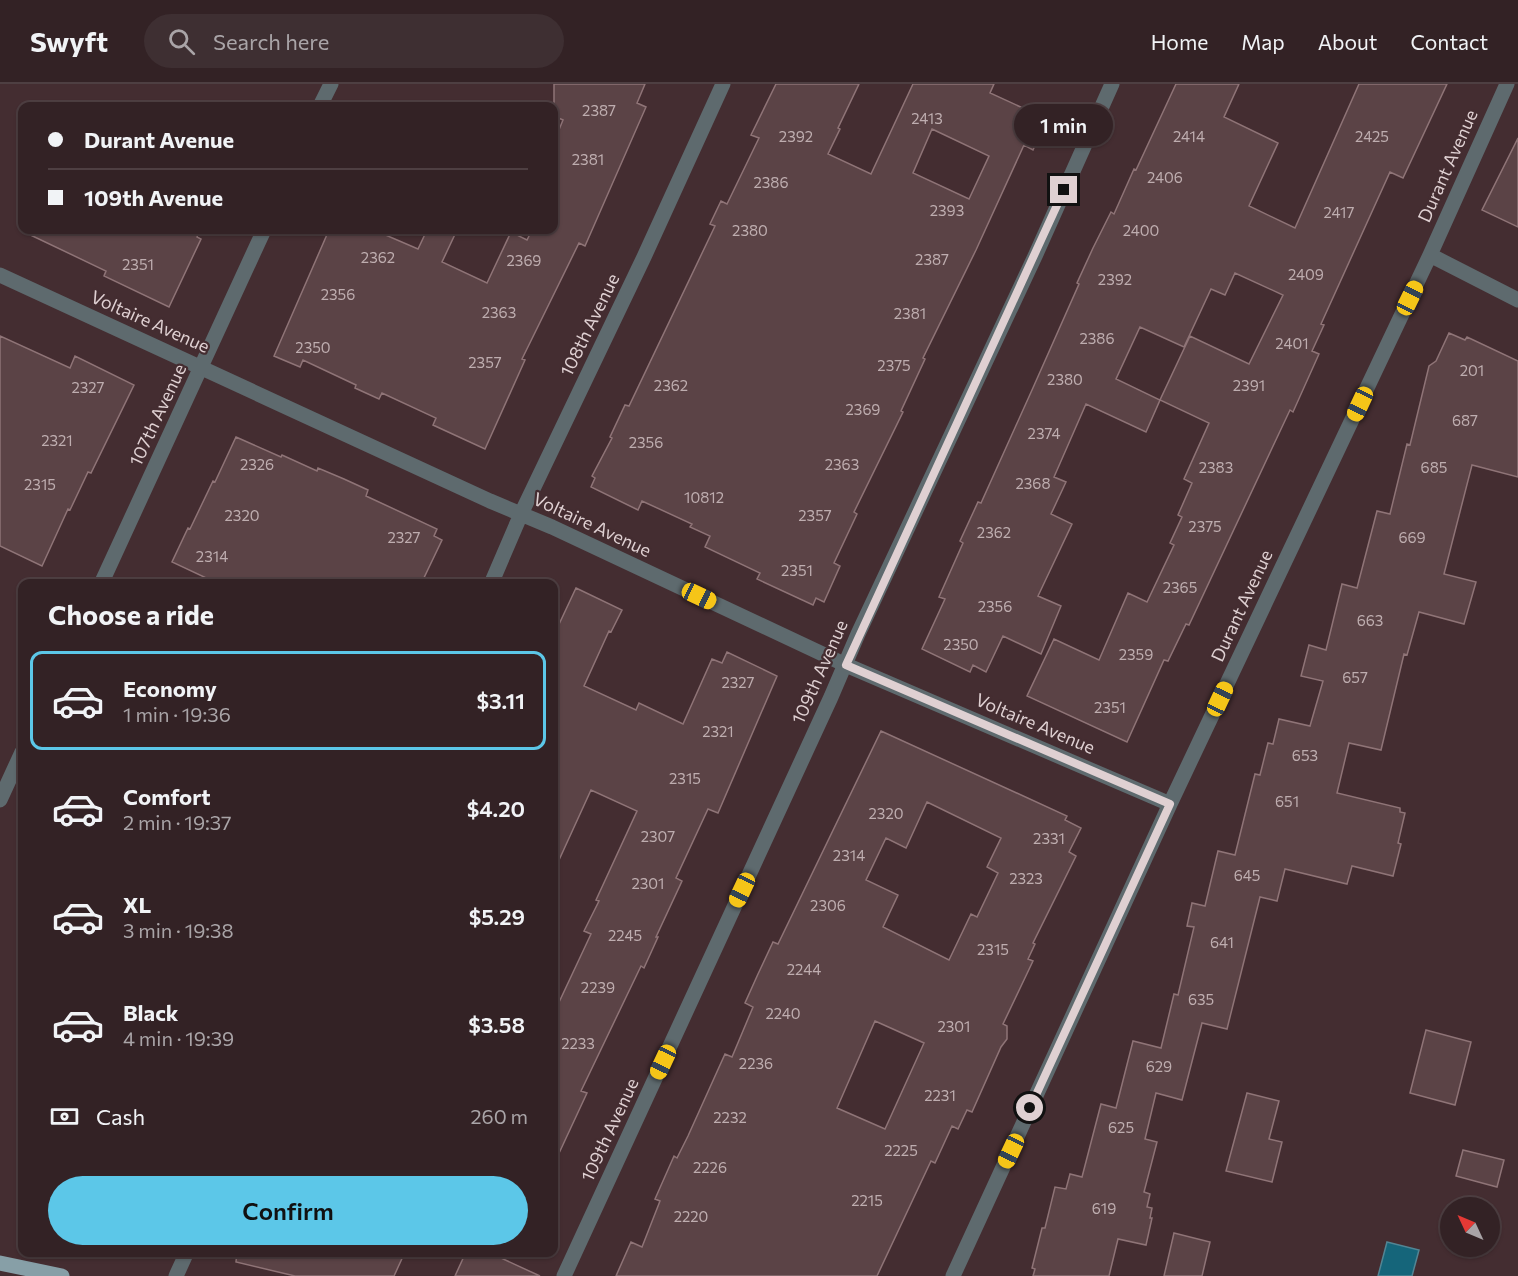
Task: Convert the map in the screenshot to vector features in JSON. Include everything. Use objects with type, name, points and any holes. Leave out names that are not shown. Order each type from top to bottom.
[{"type":"main road","points":[[0,1263],[62,1276]]},
{"type":"street","points":[[322,102],[331,84]]},
{"type":"street","name":"108th Avenue","points":[[493,579],[521,514],[644,257],[723,84]]},
{"type":"street","name":"109th Avenue","points":[[564,1276],[1112,84]]},
{"type":"street","name":"Durant Avenue","points":[[953,1276],[1170,804],[1430,255],[1506,84]]},
{"type":"street","name":"107th Avenue","points":[[103,579],[262,234]]},
{"type":"street","points":[[1430,255],[1518,300]]},
{"type":"street","name":"Voltaire Avenue","points":[[0,275],[846,665],[1170,804]]},
{"type":"street","points":[[0,800],[18,761]]},
{"type":"street","points":[[176,1276],[185,1257]]},
{"type":"water","points":[[1387,1242],[1419,1250],[1412,1276],[1378,1276]]},
{"type":"building","points":[[554,84],[645,84],[637,103],[646,107],[585,246],[579,243],[522,359],[525,360],[485,449],[433,425],[436,418],[382,393],[379,399],[355,388],[356,385],[303,360],[300,367],[274,356],[327,234],[383,234],[418,249],[425,234],[455,234],[442,262],[487,283],[510,234],[527,240],[530,234],[558,234],[558,132],[563,120],[558,118],[558,102],[554,102]]},
{"type":"building","points":[[776,84],[859,84],[828,154],[871,174],[913,84],[994,84],[990,93],[1047,119],[1033,150],[1024,145],[923,358],[925,359],[901,411],[903,412],[854,512],[857,514],[834,563],[840,566],[824,602],[816,598],[813,605],[757,579],[760,573],[705,547],[710,536],[690,527],[692,524],[642,501],[638,510],[591,487],[595,478],[592,476],[612,438],[610,437],[625,405],[629,406],[715,226],[710,224],[721,201],[727,204],[759,138],[751,135]],"holes":[[[932,129],[989,156],[969,199],[913,173]]]},
{"type":"building","points":[[1176,84],[1239,84],[1224,117],[1278,143],[1249,206],[1295,228],[1359,84],[1447,84],[1403,178],[1390,172],[1321,324],[1324,325],[1312,351],[1319,354],[1293,412],[1290,410],[1189,625],[1186,624],[1168,661],[1164,660],[1127,742],[1027,696],[1054,639],[1099,660],[1128,593],[1147,602],[1174,545],[1170,543],[1182,517],[1178,515],[1192,483],[1184,479],[1209,423],[1160,400],[1146,432],[1086,404],[1054,477],[1066,482],[1051,514],[1072,524],[1038,596],[1061,606],[1041,654],[1003,636],[986,672],[973,665],[970,672],[922,649],[945,599],[939,597],[963,543],[960,541],[978,502],[981,503],[1093,248],[1111,212],[1114,214]],"holes":[[[1235,273],[1283,295],[1249,364],[1190,336],[1160,400],[1116,379],[1140,327],[1184,347],[1211,289],[1225,295]]]},
{"type":"building","points":[[1518,138],[1518,227],[1482,210]]},
{"type":"building","points":[[28,234],[199,234],[197,237],[201,239],[169,307],[104,276],[106,271]]},
{"type":"building","points":[[1449,333],[1465,340],[1467,337],[1518,361],[1518,477],[1472,465],[1444,574],[1476,582],[1464,624],[1419,612],[1407,655],[1404,654],[1381,750],[1349,743],[1337,793],[1400,808],[1400,812],[1405,813],[1398,843],[1401,844],[1393,876],[1352,866],[1347,884],[1285,869],[1277,901],[1260,897],[1227,1029],[1202,1023],[1182,1100],[1156,1093],[1145,1139],[1157,1142],[1144,1192],[1150,1194],[1147,1207],[1152,1208],[1146,1245],[1118,1239],[1109,1276],[1033,1276],[1035,1269],[1032,1268],[1055,1187],[1066,1189],[1070,1174],[1082,1177],[1101,1104],[1116,1108],[1133,1041],[1161,1048],[1174,994],[1178,995],[1194,927],[1187,926],[1192,903],[1205,906],[1218,851],[1235,855],[1255,774],[1260,775],[1268,743],[1273,744],[1279,719],[1310,726],[1323,681],[1301,676],[1309,645],[1326,650],[1342,584],[1357,588],[1377,511],[1390,514],[1429,366],[1436,361]]},
{"type":"building","points":[[0,336],[70,368],[75,356],[134,385],[91,473],[88,472],[70,510],[68,509],[42,566],[0,546]]},
{"type":"building","points":[[236,437],[368,490],[366,496],[437,529],[434,536],[442,540],[423,579],[208,579],[172,562],[213,481],[215,482]]},
{"type":"building","points":[[576,588],[622,610],[611,632],[609,631],[584,686],[636,710],[639,703],[683,724],[712,659],[722,663],[727,652],[777,676],[718,813],[708,809],[676,878],[682,881],[644,968],[641,966],[581,1091],[587,1093],[558,1155],[558,1004],[591,934],[584,931],[599,901],[596,900],[637,811],[591,790],[558,862],[558,626]]},
{"type":"building","points":[[881,731],[1067,816],[1065,820],[1081,828],[1069,852],[1076,856],[1033,943],[1035,944],[1028,959],[1033,961],[1003,1024],[1007,1026],[1007,1039],[1001,1047],[972,1112],[967,1110],[958,1129],[952,1126],[935,1163],[931,1161],[877,1276],[616,1276],[631,1242],[642,1247],[660,1201],[655,1199],[674,1156],[677,1158],[725,1054],[732,1057],[753,1007],[745,1003],[773,942],[778,944]],"holes":[[[927,802],[1001,838],[987,867],[998,873],[977,917],[971,914],[949,960],[883,927],[898,895],[866,880],[886,838],[906,848]],[[875,1021],[924,1043],[885,1129],[837,1108]]]},
{"type":"building","points":[[1426,1030],[1471,1042],[1455,1105],[1410,1093]]},
{"type":"building","points":[[1247,1093],[1279,1101],[1269,1139],[1282,1142],[1272,1182],[1226,1171]]},
{"type":"building","points":[[1463,1150],[1504,1160],[1497,1187],[1456,1176]]},
{"type":"building","points":[[1174,1233],[1210,1242],[1202,1276],[1164,1276]]},
{"type":"building","points":[[236,1257],[403,1257],[394,1276],[295,1276],[236,1262]]},
{"type":"building","points":[[464,1257],[499,1257],[540,1276],[455,1276]]},
{"type":"route","points":[[1030,1108],[1170,804],[846,665],[858,634],[1064,190]]}]
